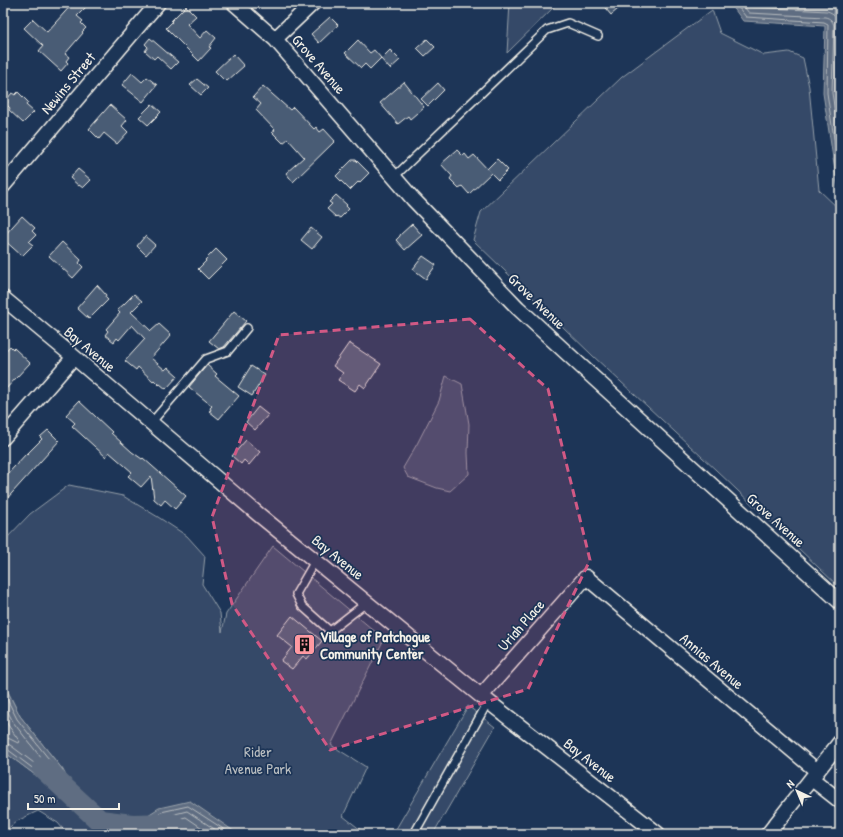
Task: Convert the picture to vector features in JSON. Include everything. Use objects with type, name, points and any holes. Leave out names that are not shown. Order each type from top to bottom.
[{"type":"street","name":"Newins Street","points":[[3,186],[158,3]]},
{"type":"street","name":"Grove Avenue","points":[[234,3],[275,40],[413,199],[518,308],[840,602]]},
{"type":"street","points":[[275,40],[313,3]]},
{"type":"street","name":"Bay Avenue","points":[[3,298],[315,561],[485,699],[658,834]]},
{"type":"street","points":[[3,438],[74,357]]},
{"type":"street","name":"Uriah Place","points":[[485,699],[586,577]]},
{"type":"street","name":"Annias Avenue","points":[[586,577],[814,775],[840,801]]},
{"type":"street","points":[[768,834],[840,742]]},
{"type":"lane","points":[[394,177],[547,30],[568,23],[598,36]]},
{"type":"lane","points":[[151,423],[206,359],[228,351],[247,328]]},
{"type":"lane","points":[[315,561],[296,594],[302,606],[330,631],[366,602]]},
{"type":"lane","points":[[414,834],[485,699]]},
{"type":"highlighted area","points":[[470,319],[548,389],[590,560],[528,689],[330,750],[232,604],[212,517],[279,335]]},
{"type":"green space","points":[[510,3],[558,3],[507,53]]},
{"type":"green space","points":[[712,10],[720,33],[764,55],[789,52],[803,58],[809,87],[819,190],[840,210],[840,588],[593,356],[473,240],[481,212],[622,77]]},
{"type":"green space","points":[[446,376],[462,384],[469,424],[469,474],[450,491],[437,488],[408,477],[403,468],[439,401]]},
{"type":"green space","name":"Rider Avenue Park","points":[[69,485],[123,496],[187,536],[205,556],[202,584],[220,613],[222,632],[226,614],[273,546],[384,639],[331,745],[366,767],[343,816],[366,834],[118,834],[121,828],[116,834],[67,834],[58,823],[38,811],[17,821],[3,831],[3,751],[54,789],[63,770],[20,716],[3,682],[3,542],[30,514]]},
{"type":"green space","points":[[468,706],[495,727],[433,834],[393,834]]},
{"type":"water","points":[[730,3],[840,3],[840,198],[823,93],[825,26],[743,21]]},
{"type":"water","points":[[3,682],[20,716],[63,770],[72,787],[54,789],[3,751]]},
{"type":"water","points":[[190,801],[238,834],[138,834],[132,825],[159,808]]},
{"type":"building","points":[[73,3],[90,3],[77,16],[83,21],[81,23],[86,28],[65,54],[69,57],[66,61],[68,63],[61,71],[39,51],[43,46],[24,28],[33,19],[47,32]]},
{"type":"building","points":[[601,3],[625,3],[611,15]]},
{"type":"building","points":[[186,6],[196,16],[187,24],[200,38],[207,30],[216,38],[209,47],[211,48],[199,61],[166,28]]},
{"type":"building","points":[[330,17],[338,25],[319,43],[311,34]]},
{"type":"building","points":[[150,38],[178,62],[171,69],[157,56],[154,59],[145,51],[148,47],[145,44]]},
{"type":"building","points":[[427,39],[435,47],[425,56],[417,48]]},
{"type":"building","points":[[358,40],[370,53],[374,50],[381,58],[370,69],[365,64],[361,68],[345,53]]},
{"type":"building","points":[[390,50],[400,60],[390,69],[381,59]]},
{"type":"building","points":[[233,54],[244,66],[227,81],[215,71]]},
{"type":"building","points":[[132,73],[142,82],[147,77],[157,85],[143,102],[122,85]]},
{"type":"building","points":[[197,79],[208,88],[201,95],[190,85]]},
{"type":"building","points":[[404,82],[424,107],[410,119],[408,116],[398,124],[380,103]]},
{"type":"building","points":[[438,83],[444,90],[428,106],[421,99]]},
{"type":"building","points":[[263,86],[290,110],[293,107],[314,129],[316,127],[320,132],[324,129],[335,141],[293,182],[286,173],[304,157],[288,139],[283,143],[272,132],[275,130],[256,110],[261,104],[253,97]]},
{"type":"building","points":[[18,92],[28,102],[26,105],[34,112],[23,123],[9,110],[10,108],[6,104],[8,102],[6,100],[12,93],[15,95]]},
{"type":"building","points":[[152,104],[161,112],[148,125],[139,117]]},
{"type":"building","points":[[110,105],[127,120],[122,126],[128,132],[117,144],[104,133],[99,139],[89,129]]},
{"type":"building","points":[[457,150],[463,156],[465,154],[469,159],[474,155],[491,173],[469,194],[462,186],[459,188],[450,179],[452,176],[441,164]]},
{"type":"building","points":[[497,159],[508,170],[498,180],[487,169]]},
{"type":"building","points":[[352,160],[356,160],[369,173],[350,190],[336,176]]},
{"type":"building","points":[[78,169],[91,180],[83,188],[70,178]]},
{"type":"building","points":[[336,195],[347,205],[346,206],[349,209],[340,218],[337,216],[336,217],[327,209],[332,204],[329,202]]},
{"type":"building","points":[[22,216],[35,228],[32,231],[36,235],[29,242],[33,245],[22,256],[3,239],[3,237]]},
{"type":"building","points":[[412,224],[422,235],[405,250],[396,240]]},
{"type":"building","points":[[311,228],[322,237],[312,249],[301,240]]},
{"type":"building","points":[[145,236],[155,245],[146,255],[137,246]]},
{"type":"building","points":[[62,242],[81,260],[79,263],[83,267],[73,278],[49,256]]},
{"type":"building","points":[[216,249],[227,260],[208,279],[198,269]]},
{"type":"building","points":[[423,256],[436,265],[426,279],[413,269]]},
{"type":"building","points":[[97,285],[106,295],[105,297],[108,300],[89,319],[77,308]]},
{"type":"building","points":[[134,294],[142,301],[131,312],[151,331],[159,324],[171,335],[151,358],[165,370],[168,367],[178,376],[166,389],[154,380],[153,381],[138,367],[136,370],[125,361],[145,339],[132,325],[119,340],[117,338],[114,342],[105,335],[108,331],[106,329],[120,313],[117,310]]},
{"type":"building","points":[[234,311],[246,321],[224,347],[219,349],[209,341]]},
{"type":"building","points":[[349,343],[381,364],[365,388],[360,384],[355,391],[338,380],[343,373],[333,366]]},
{"type":"building","points":[[10,346],[30,363],[3,392],[3,354]]},
{"type":"building","points":[[207,365],[217,374],[215,376],[239,396],[219,419],[209,411],[211,410],[210,408],[212,406],[189,387]]},
{"type":"building","points":[[251,366],[265,375],[252,396],[238,387]]},
{"type":"building","points":[[79,401],[132,452],[142,459],[143,458],[186,496],[175,509],[165,500],[161,505],[154,499],[151,476],[141,487],[128,476],[132,472],[109,452],[106,457],[72,426],[75,423],[66,415]]},
{"type":"building","points":[[258,407],[268,415],[255,430],[246,422]]},
{"type":"building","points":[[48,430],[59,441],[3,503],[3,479],[42,439],[40,437]]},
{"type":"building","points":[[246,440],[260,452],[249,465],[244,460],[241,464],[232,456]]},
{"type":"building","name":"Village of Patchogue Community Center","points":[[292,616],[322,641],[307,659],[303,656],[292,669],[281,661],[292,647],[277,635]]},
{"type":"waterway","points":[[43,768],[100,821],[132,825],[172,824],[185,834]]},
{"type":"place","name":"Village of Patchogue Community Center","points":[[304,645]]}]
